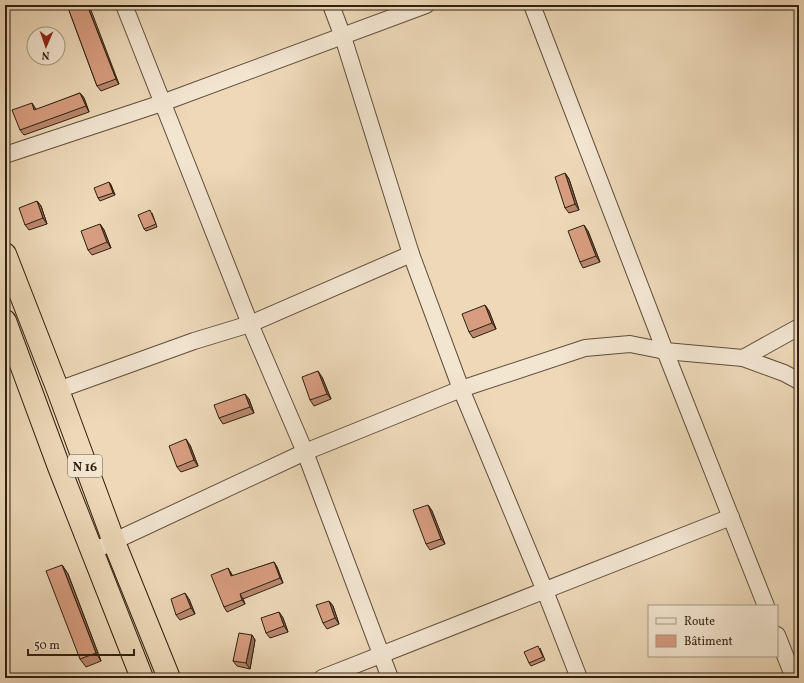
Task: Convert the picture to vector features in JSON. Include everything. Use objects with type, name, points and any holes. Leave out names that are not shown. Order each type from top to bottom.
[{"type":"highway","name":"N 16","points":[[5,254],[58,390],[114,542],[169,678]]},
{"type":"highway","name":"N 16","points":[[5,321],[142,678]]},
{"type":"street","points":[[124,5],[250,324],[305,452],[390,678]]},
{"type":"street","points":[[331,5],[343,37],[410,254],[461,389],[545,591],[579,678]]},
{"type":"street","points":[[5,155],[162,103],[426,5]]},
{"type":"street","points":[[532,5],[665,351],[766,605]]},
{"type":"street","points":[[58,390],[194,341],[250,324],[410,254]]},
{"type":"street","points":[[743,358],[799,327]]},
{"type":"street","points":[[93,551],[305,452],[461,389],[585,348],[630,344],[665,351],[743,358],[784,373],[799,381]]},
{"type":"street","points":[[322,678],[731,518]]},
{"type":"street","points":[[778,638],[794,678]]},
{"type":"building","points":[[67,5],[87,5],[116,79],[97,86]]},
{"type":"building","points":[[80,93],[86,106],[20,130],[12,110],[32,103],[34,110]]},
{"type":"building","points":[[565,173],[575,204],[565,208],[555,177]]},
{"type":"building","points":[[109,182],[113,193],[98,198],[94,188]]},
{"type":"building","points":[[37,201],[43,218],[25,225],[19,208]]},
{"type":"building","points":[[150,210],[156,224],[144,229],[138,215]]},
{"type":"building","points":[[100,224],[107,242],[88,250],[81,231]]},
{"type":"building","points":[[584,225],[596,256],[580,262],[568,231]]},
{"type":"building","points":[[485,305],[492,323],[469,332],[462,314]]},
{"type":"building","points":[[318,371],[327,394],[310,400],[302,377]]},
{"type":"building","points":[[245,394],[250,407],[219,418],[214,405]]},
{"type":"building","points":[[186,439],[194,460],[177,467],[169,446]]},
{"type":"building","points":[[428,505],[441,539],[426,544],[413,510]]},
{"type":"building","points":[[274,562],[280,578],[240,594],[242,600],[224,607],[211,575],[228,568],[231,576]]},
{"type":"building","points":[[62,565],[96,653],[80,659],[46,571]]},
{"type":"building","points":[[185,593],[191,608],[176,615],[171,599]]},
{"type":"building","points":[[329,601],[335,618],[323,623],[316,605]]},
{"type":"building","points":[[279,612],[284,626],[266,633],[261,618]]},
{"type":"building","points":[[239,633],[252,635],[246,663],[233,661]]},
{"type":"building","points":[[538,646],[543,657],[529,663],[524,652]]}]
